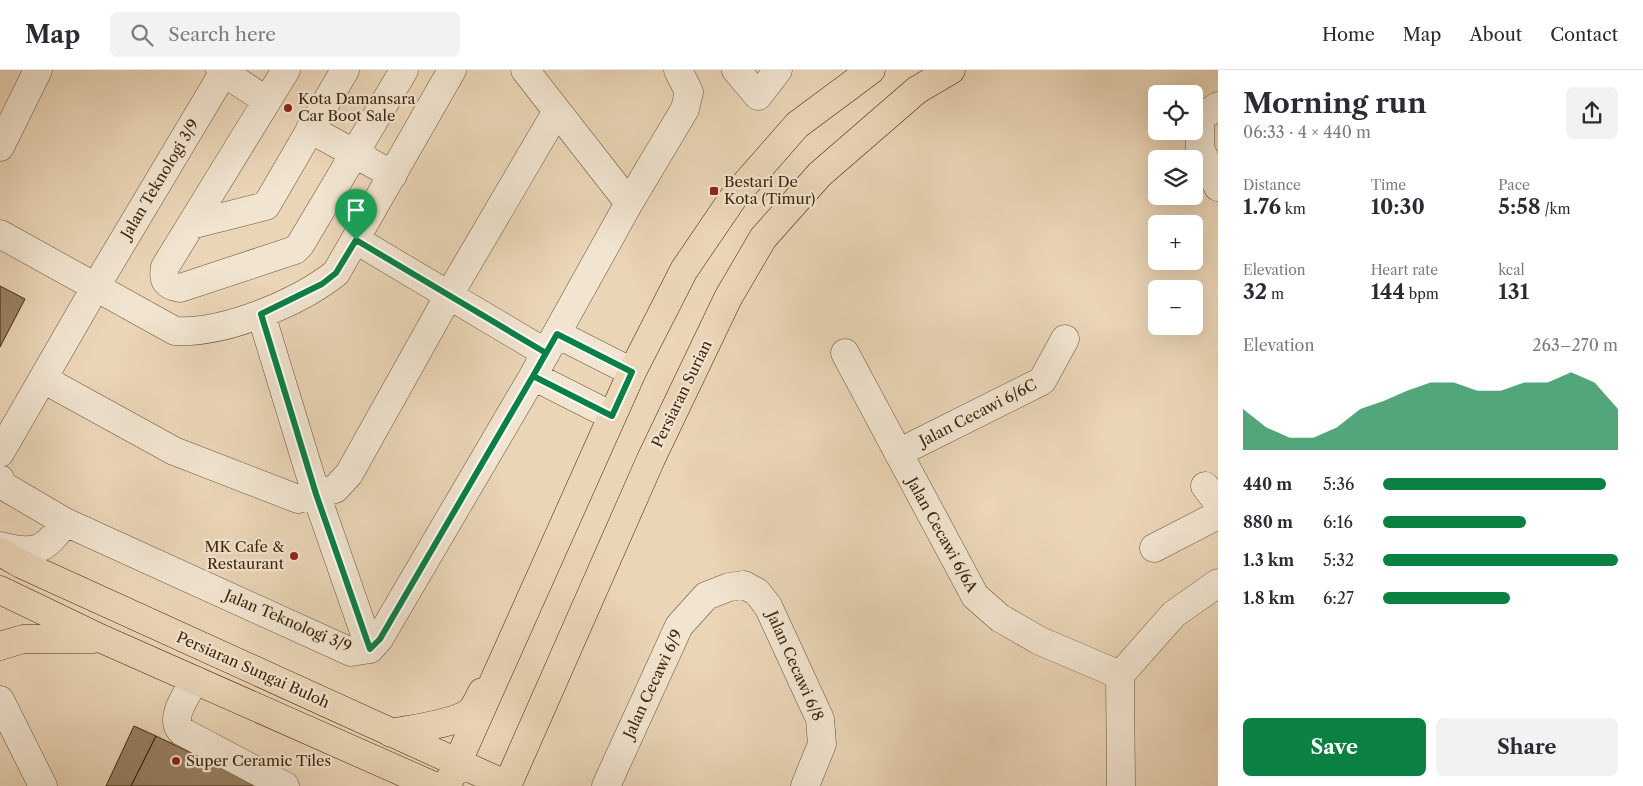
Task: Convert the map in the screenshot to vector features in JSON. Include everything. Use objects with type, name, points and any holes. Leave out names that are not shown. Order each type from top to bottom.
[{"type":"main road","points":[[452,775],[632,372],[684,270],[733,198],[797,126],[871,70]]},
{"type":"main road","name":"Persiaran Surian","points":[[507,785],[651,460],[728,298],[763,238],[820,174],[917,90],[951,70]]},
{"type":"main road","name":"Persiaran Sungai Buloh","points":[[11,558],[391,733],[452,775],[507,785]]},
{"type":"main road","points":[[1,594],[434,786]]},
{"type":"main road","points":[[0,646],[23,639],[102,639]]},
{"type":"main road","points":[[391,733],[434,725],[470,712],[508,651]]},
{"type":"main road","points":[[367,756],[384,786]]},
{"type":"street","points":[[0,146],[38,70]]},
{"type":"street","points":[[286,70],[165,267],[163,275],[165,282],[170,286],[180,288],[294,250],[300,245],[404,70]]},
{"type":"street","points":[[191,224],[266,206],[345,70]]},
{"type":"street","points":[[0,234],[175,331],[191,332],[252,318],[322,284],[336,273],[452,70]]},
{"type":"street","points":[[525,70],[629,203]]},
{"type":"street","name":"Jalan Teknologi 3/9","points":[[0,479],[2,485],[65,522],[351,652],[370,649],[380,639],[546,354],[629,203],[685,109],[689,92],[678,70]]},
{"type":"street","points":[[736,70],[758,96],[778,70]]},
{"type":"street","points":[[222,71],[267,101]]},
{"type":"street","name":"Jalan Teknologi 3/9","points":[[0,453],[222,71]]},
{"type":"street","points":[[1218,106],[1200,118],[1200,148],[1218,187]]},
{"type":"street","points":[[43,379],[174,451],[298,499],[335,489],[349,474],[449,295],[557,111]]},
{"type":"street","points":[[310,129],[393,175]]},
{"type":"street","points":[[356,240],[546,354],[612,416]]},
{"type":"street","points":[[261,314],[316,494],[370,649]]},
{"type":"street","name":"Jalan Cecawi 6/6C","points":[[898,453],[1042,381],[1066,339]]},
{"type":"street","name":"Jalan Cecawi 6/6A","points":[[845,353],[975,596],[1000,618],[1040,641],[1120,676]]},
{"type":"street","points":[[546,354],[632,372]]},
{"type":"street","points":[[1154,548],[1218,515]]},
{"type":"street","points":[[0,546],[31,550],[43,547],[53,539],[65,522]]},
{"type":"street","points":[[1,594],[11,558]]},
{"type":"street","points":[[1121,786],[1120,676],[1174,614],[1218,583]]},
{"type":"street","name":"Jalan Cecawi 6/9","points":[[606,786],[679,626],[706,596],[729,587],[744,585]]},
{"type":"street","name":"Jalan Cecawi 6/8","points":[[744,585],[758,592],[768,606],[820,718],[822,744],[804,786]]},
{"type":"street","points":[[195,680],[176,718],[177,726],[181,732],[285,786]]},
{"type":"street","points":[[0,700],[43,786]]},
{"type":"building","points":[[0,286],[25,299],[0,347]]},
{"type":"building","points":[[134,726],[156,736],[131,786],[106,786]]},
{"type":"building","name":"Super Ceramic Tiles","points":[[156,736],[260,786],[131,786]]},
{"type":"place","name":"Kota Damansara Car Boot Sale","points":[[288,108]]},
{"type":"place","name":"Bestari De Kota (Timur)","points":[[714,191]]},
{"type":"place","name":"MK Cafe & Restaurant","points":[[294,556]]},
{"type":"place","name":"Super Ceramic Tiles","points":[[176,761]]},
{"type":"route","points":[[356,240],[336,273],[322,284],[261,314],[316,494],[370,649],[380,639],[533,376],[557,334],[632,372],[612,416],[533,376],[546,353],[356,240]]}]
